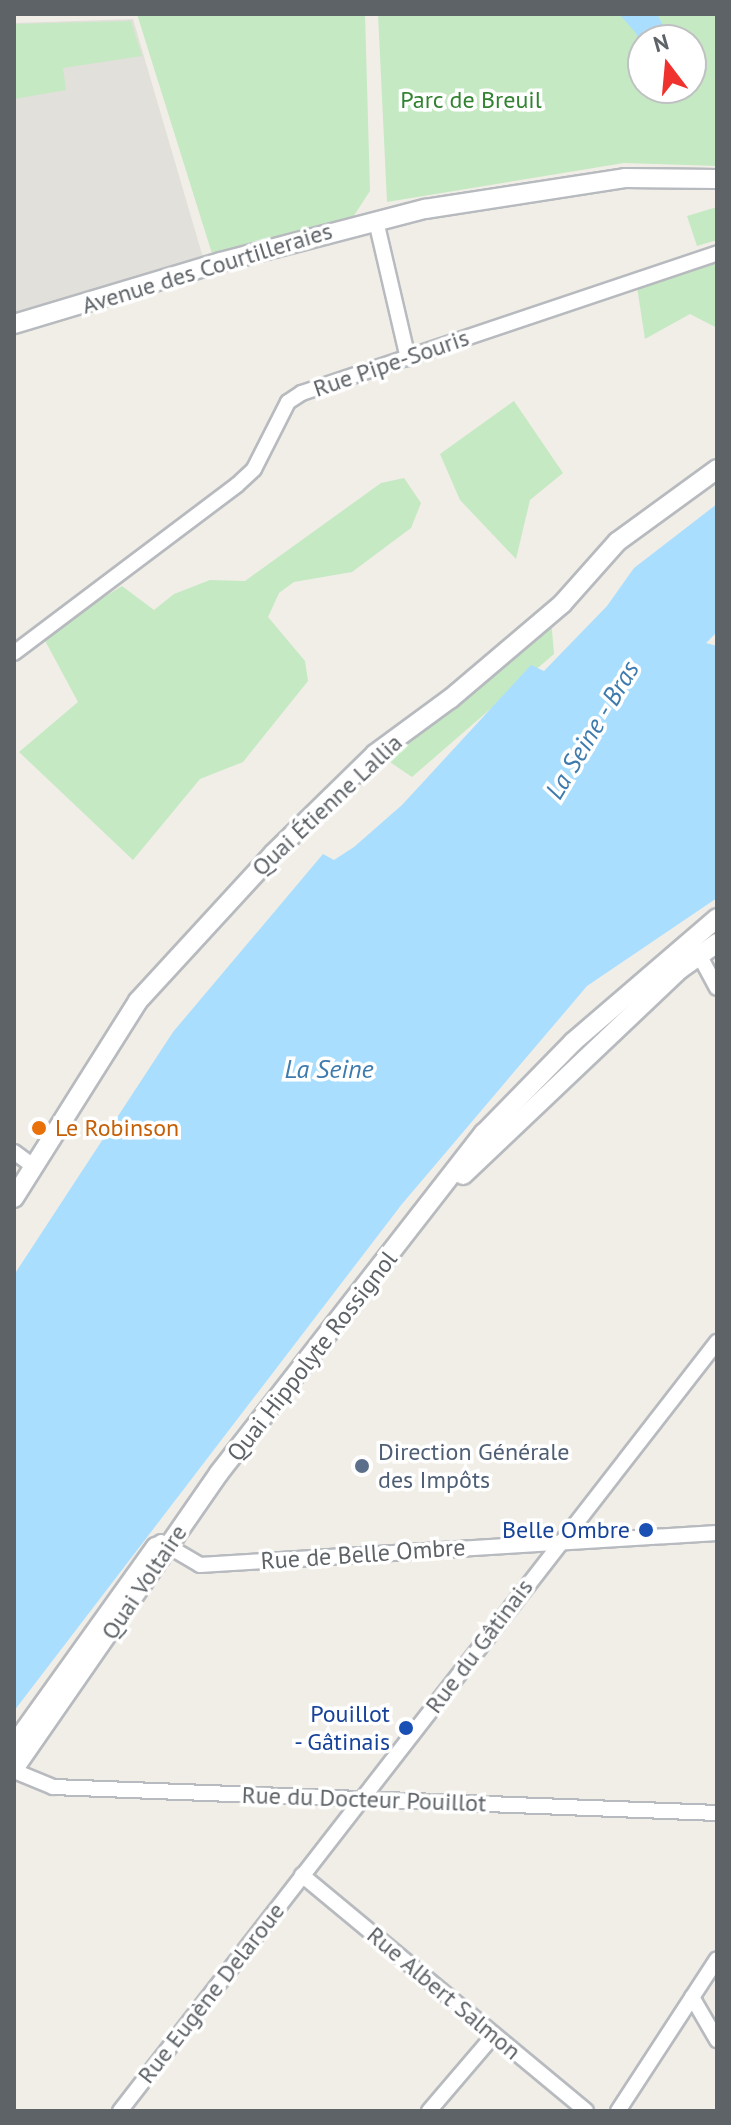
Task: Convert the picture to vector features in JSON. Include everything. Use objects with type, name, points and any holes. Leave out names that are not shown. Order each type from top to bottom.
[{"type":"street","name":"Avenue des Courtilleraies","points":[[14,324],[401,215],[625,178],[717,179]]},
{"type":"street","points":[[376,221],[408,358]]},
{"type":"street","name":"Rue Pipe-Souris","points":[[14,653],[237,485],[254,469],[288,402],[717,253]]},
{"type":"street","name":"Quai Étienne Lallia","points":[[14,1198],[138,1001],[273,854],[375,754],[450,699],[562,604],[617,542],[717,469]]},
{"type":"street","name":"Quai Hippolyte Rossignol","points":[[189,1514],[437,1198],[484,1133],[517,1097],[690,938],[717,918]]},
{"type":"street","points":[[690,938],[717,988]]},
{"type":"street","name":"Quai Hippolyte Rossignol","points":[[437,1198],[700,955],[717,943]]},
{"type":"street","points":[[14,1152],[33,1166]]},
{"type":"street","name":"Rue du Gâtinais","points":[[302,1875],[717,1342]]},
{"type":"street","name":"Quai Voltaire","points":[[14,1745],[189,1514]]},
{"type":"street","name":"Rue de Belle Ombre","points":[[165,1545],[200,1565],[717,1533]]},
{"type":"street","name":"Quai Voltaire","points":[[14,1770],[165,1545]]},
{"type":"street","name":"Rue du Docteur Pouillot","points":[[14,1770],[53,1787],[717,1813]]},
{"type":"street","name":"Rue Albert Salmon","points":[[302,1875],[586,2111]]},
{"type":"street","name":"Rue Eugène Delaroue","points":[[120,2111],[302,1875]]},
{"type":"street","points":[[618,2111],[717,1959]]},
{"type":"street","points":[[692,1997],[717,2040]]},
{"type":"street","points":[[429,2111],[494,2035]]},
{"type":"shaded area","points":[[133,19],[204,261],[14,315],[14,23]]},
{"type":"green space","name":"Parc de Breuil","points":[[137,14],[365,14],[370,191],[353,217],[214,260]]},
{"type":"green space","name":"Parc de Breuil","points":[[378,14],[717,14],[717,166],[624,163],[387,202]]},
{"type":"green space","points":[[131,21],[142,56],[63,68],[66,90],[14,99],[14,24]]},
{"type":"green space","points":[[717,207],[717,240],[697,246],[687,216]]},
{"type":"green space","points":[[717,258],[717,328],[690,314],[645,339],[637,287]]},
{"type":"green space","points":[[514,401],[563,473],[530,500],[516,559],[460,500],[440,454]]},
{"type":"green space","points":[[404,478],[421,503],[411,528],[352,572],[294,582],[279,593],[268,617],[305,661],[308,681],[243,762],[200,779],[133,860],[19,752],[78,702],[42,635],[122,586],[154,610],[174,594],[210,580],[245,581],[381,483]]},
{"type":"green space","points":[[551,619],[554,654],[412,777],[384,758]]},
{"type":"water","points":[[619,14],[657,14],[662,24],[628,24]]},
{"type":"water","name":"La Seine","points":[[717,504],[717,632],[706,643],[717,646],[717,898],[587,986],[402,1204],[14,1711],[14,1275],[173,1032],[323,854],[334,860],[354,847],[402,805],[531,665],[544,671],[607,606],[634,568]]},
{"type":"place","name":"Le Robinson","points":[[39,1128]]},
{"type":"place","name":"Direction Générale des Impôts","points":[[362,1466]]},
{"type":"place","name":"Belle Ombre","points":[[646,1530]]},
{"type":"place","name":"Pouillot - Gâtinais","points":[[406,1728]]},
{"type":"water label","name":"La Seine - Bras","points":[[592,730]]}]
